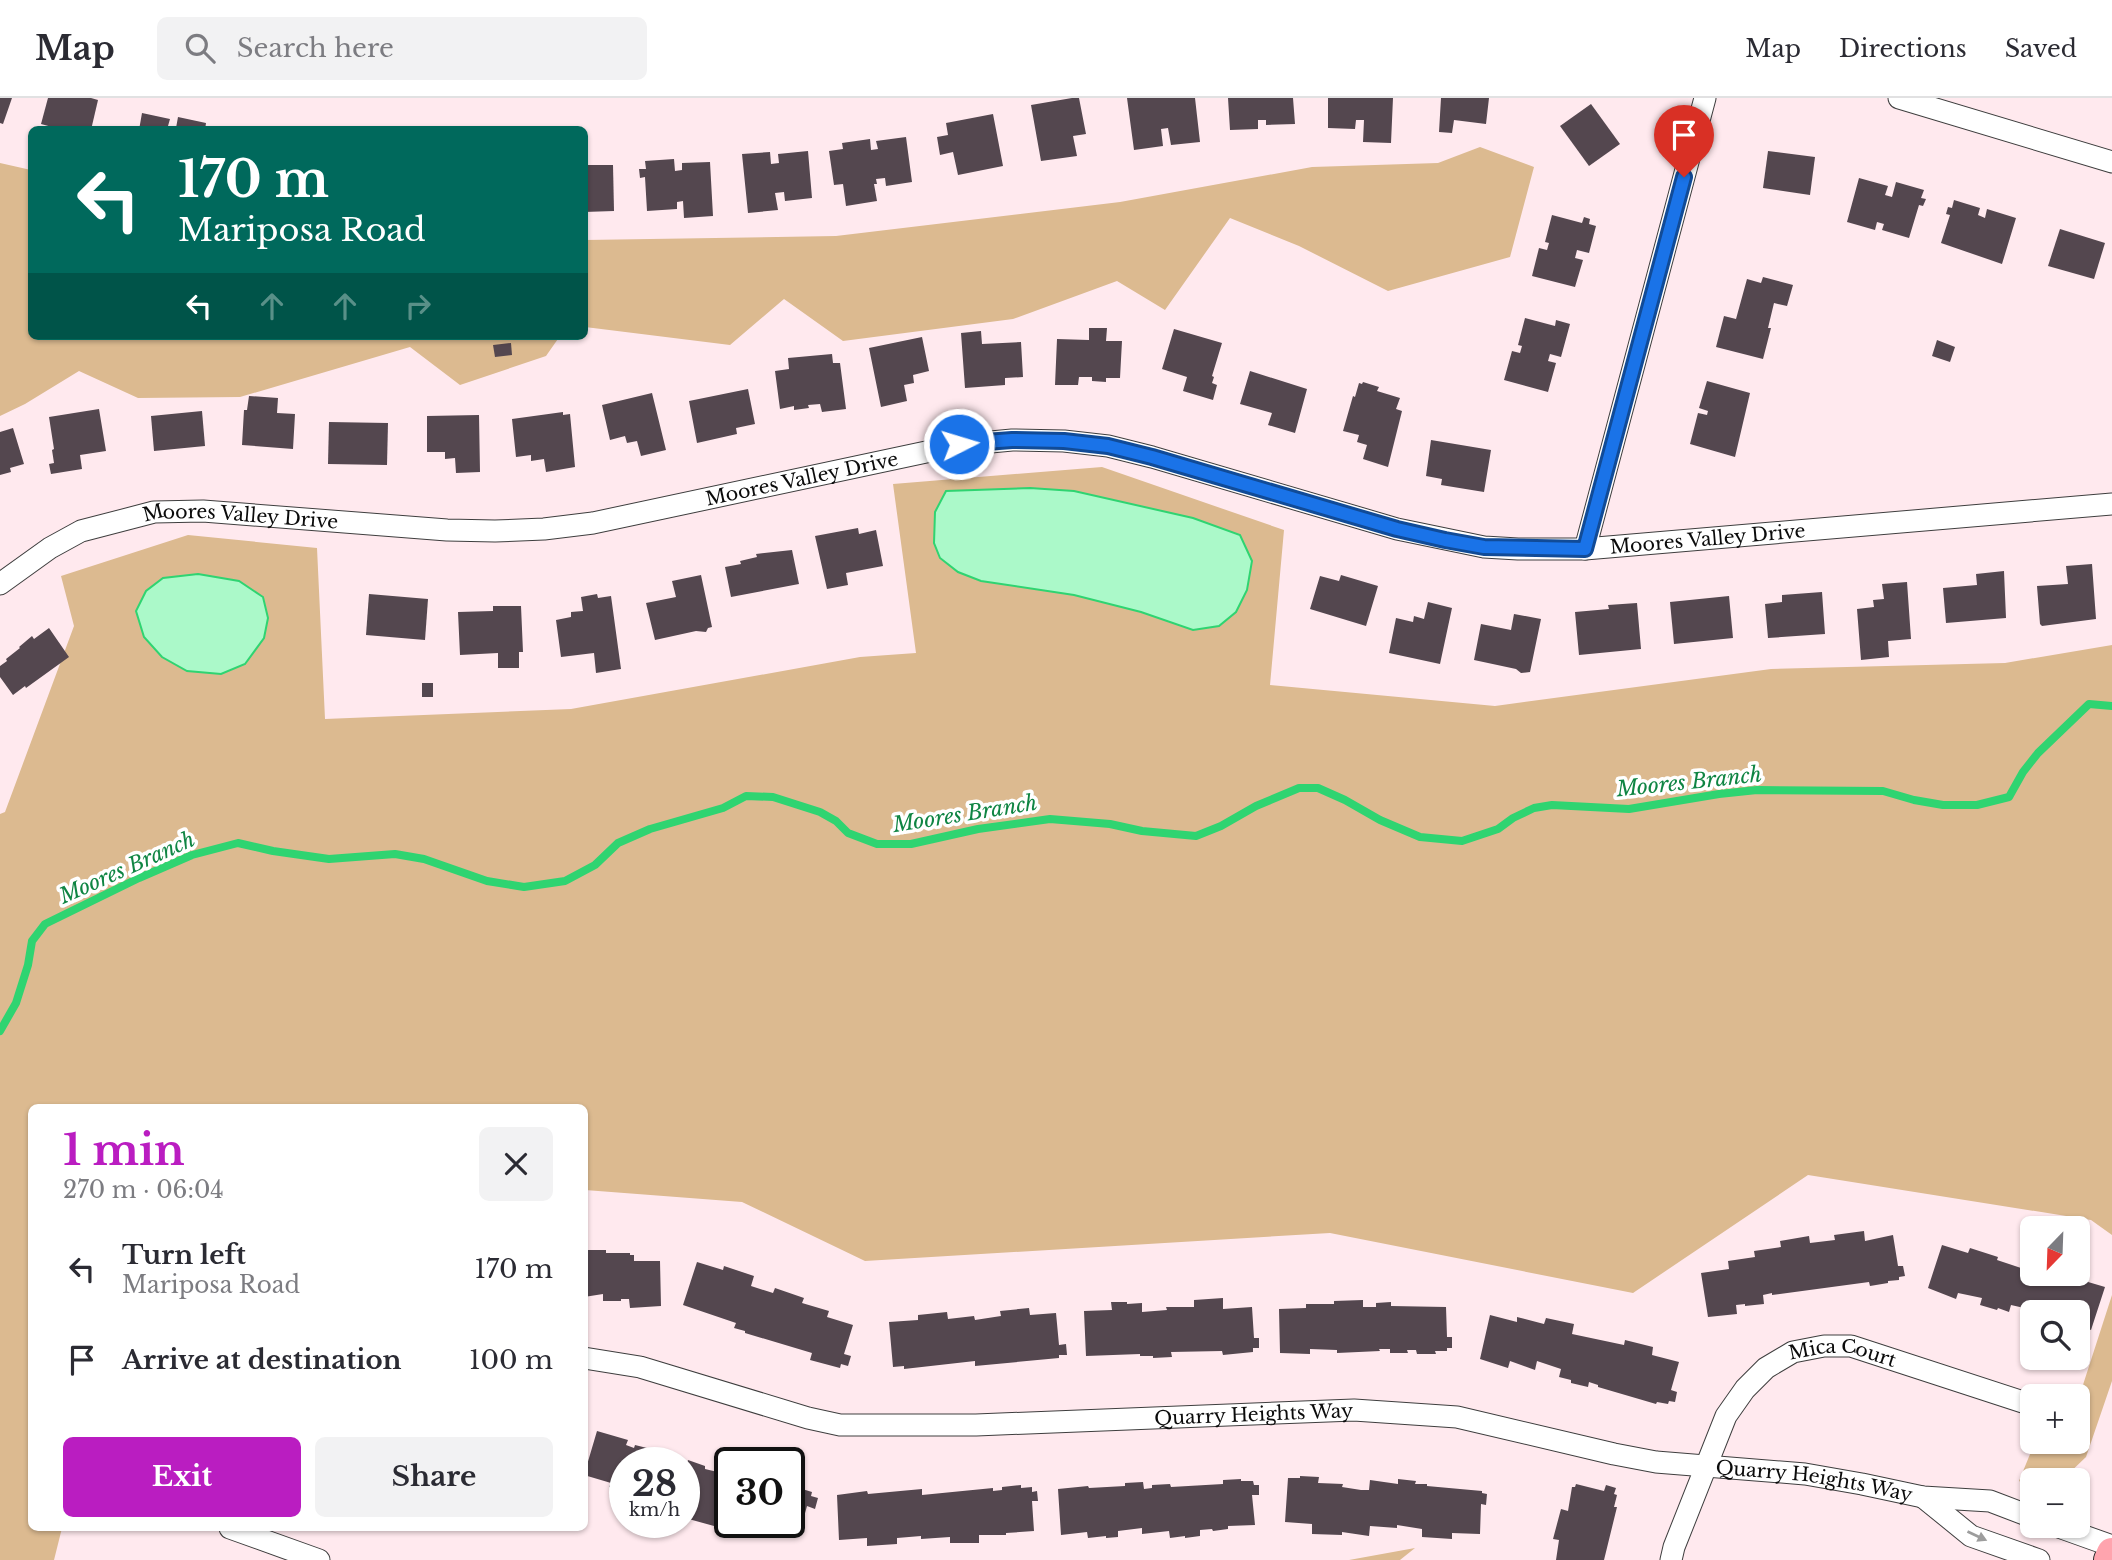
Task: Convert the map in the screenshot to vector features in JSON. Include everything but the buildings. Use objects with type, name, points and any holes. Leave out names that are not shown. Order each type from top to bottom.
[{"type":"main road","points":[[2109,1560],[2112,1553]]},
{"type":"street","points":[[1585,549],[1705,98]]},
{"type":"street","points":[[1899,98],[2112,162]]},
{"type":"street","name":"Moores Valley Drive","points":[[0,584],[50,548],[81,531],[154,512],[203,511],[447,530],[544,529],[593,523],[959,444],[1012,440],[1064,441],[1108,446],[1397,529],[1484,547],[1585,549],[2112,504]]},
{"type":"street","name":"Mica Court","points":[[1671,1560],[1726,1416],[1745,1389],[1766,1367],[1793,1353],[1824,1346],[1851,1346],[2020,1401]]},
{"type":"street","name":"Quarry Heights Way","points":[[588,1359],[639,1367],[808,1418],[840,1425],[976,1425],[1354,1410],[1457,1417],[1656,1462],[1805,1474],[1923,1497],[1990,1501],[2020,1512]]},
{"type":"street","name":"Quarry Heights Way","points":[[1923,1497],[1971,1536],[2039,1560]]},
{"type":"street","points":[[238,1531],[319,1560]]},
{"type":"street","points":[[2090,1538],[2112,1546]]},
{"type":"shaded area","points":[[1480,147],[1534,167],[1510,257],[1388,291],[1299,246],[1230,218],[1165,310],[1117,281],[1013,319],[843,341],[784,299],[730,345],[588,327],[588,240],[836,236],[1120,202],[1312,167],[1438,163]]},
{"type":"shaded area","points":[[0,163],[28,169],[28,340],[557,340],[546,356],[460,385],[410,347],[240,397],[138,398],[79,371],[0,416]]},
{"type":"shaded area","points":[[1102,467],[1284,530],[1270,685],[1495,706],[1771,669],[2005,663],[2112,645],[2112,1235],[2090,1220],[2090,1216],[2066,1216],[1808,1175],[1633,1293],[1330,1233],[865,1261],[742,1202],[588,1190],[588,1104],[28,1104],[28,1531],[61,1531],[54,1560],[0,1560],[0,814],[5,812],[74,626],[61,576],[188,535],[317,548],[325,719],[571,709],[860,657],[916,653],[893,484]]},
{"type":"shaded area","points":[[1030,488],[1074,491],[1193,518],[1240,535],[1252,561],[1247,590],[1236,612],[1219,626],[1193,630],[1141,612],[1074,595],[981,581],[958,572],[940,558],[934,543],[935,512],[946,491]]},
{"type":"shaded area","points":[[198,574],[239,581],[263,597],[268,618],[264,638],[245,664],[221,674],[187,671],[162,657],[144,637],[136,611],[146,591],[163,578]]},
{"type":"shaded area","points":[[2112,1295],[2112,1381],[2090,1445],[2090,1384],[2083,1384],[2090,1370]]},
{"type":"shaded area","points":[[2030,1454],[2087,1454],[2075,1468],[2024,1468]]},
{"type":"shaded area","points":[[1415,1548],[1400,1560],[1349,1560]]},
{"type":"waterway","name":"Moores Branch","points":[[0,1031],[16,1003],[28,965],[32,941],[45,924],[192,855],[238,843],[329,859],[395,854],[424,859],[487,881],[524,887],[565,881],[595,865],[618,843],[650,829],[723,808],[746,796],[773,797],[820,812],[836,821],[848,833],[877,844],[911,844],[978,829],[1050,819],[1196,836],[1299,788],[1318,788],[1420,837],[1462,841],[1498,829],[1534,808],[1552,805],[1629,809],[1757,790],[1883,791],[1943,805],[1977,805],[2009,797],[2038,753],[2089,704],[2112,706]]},
{"type":"route","points":[[959,444],[1012,440],[1064,441],[1108,446],[1397,529],[1445,540],[1484,547],[1585,549],[1684,177]]}]
